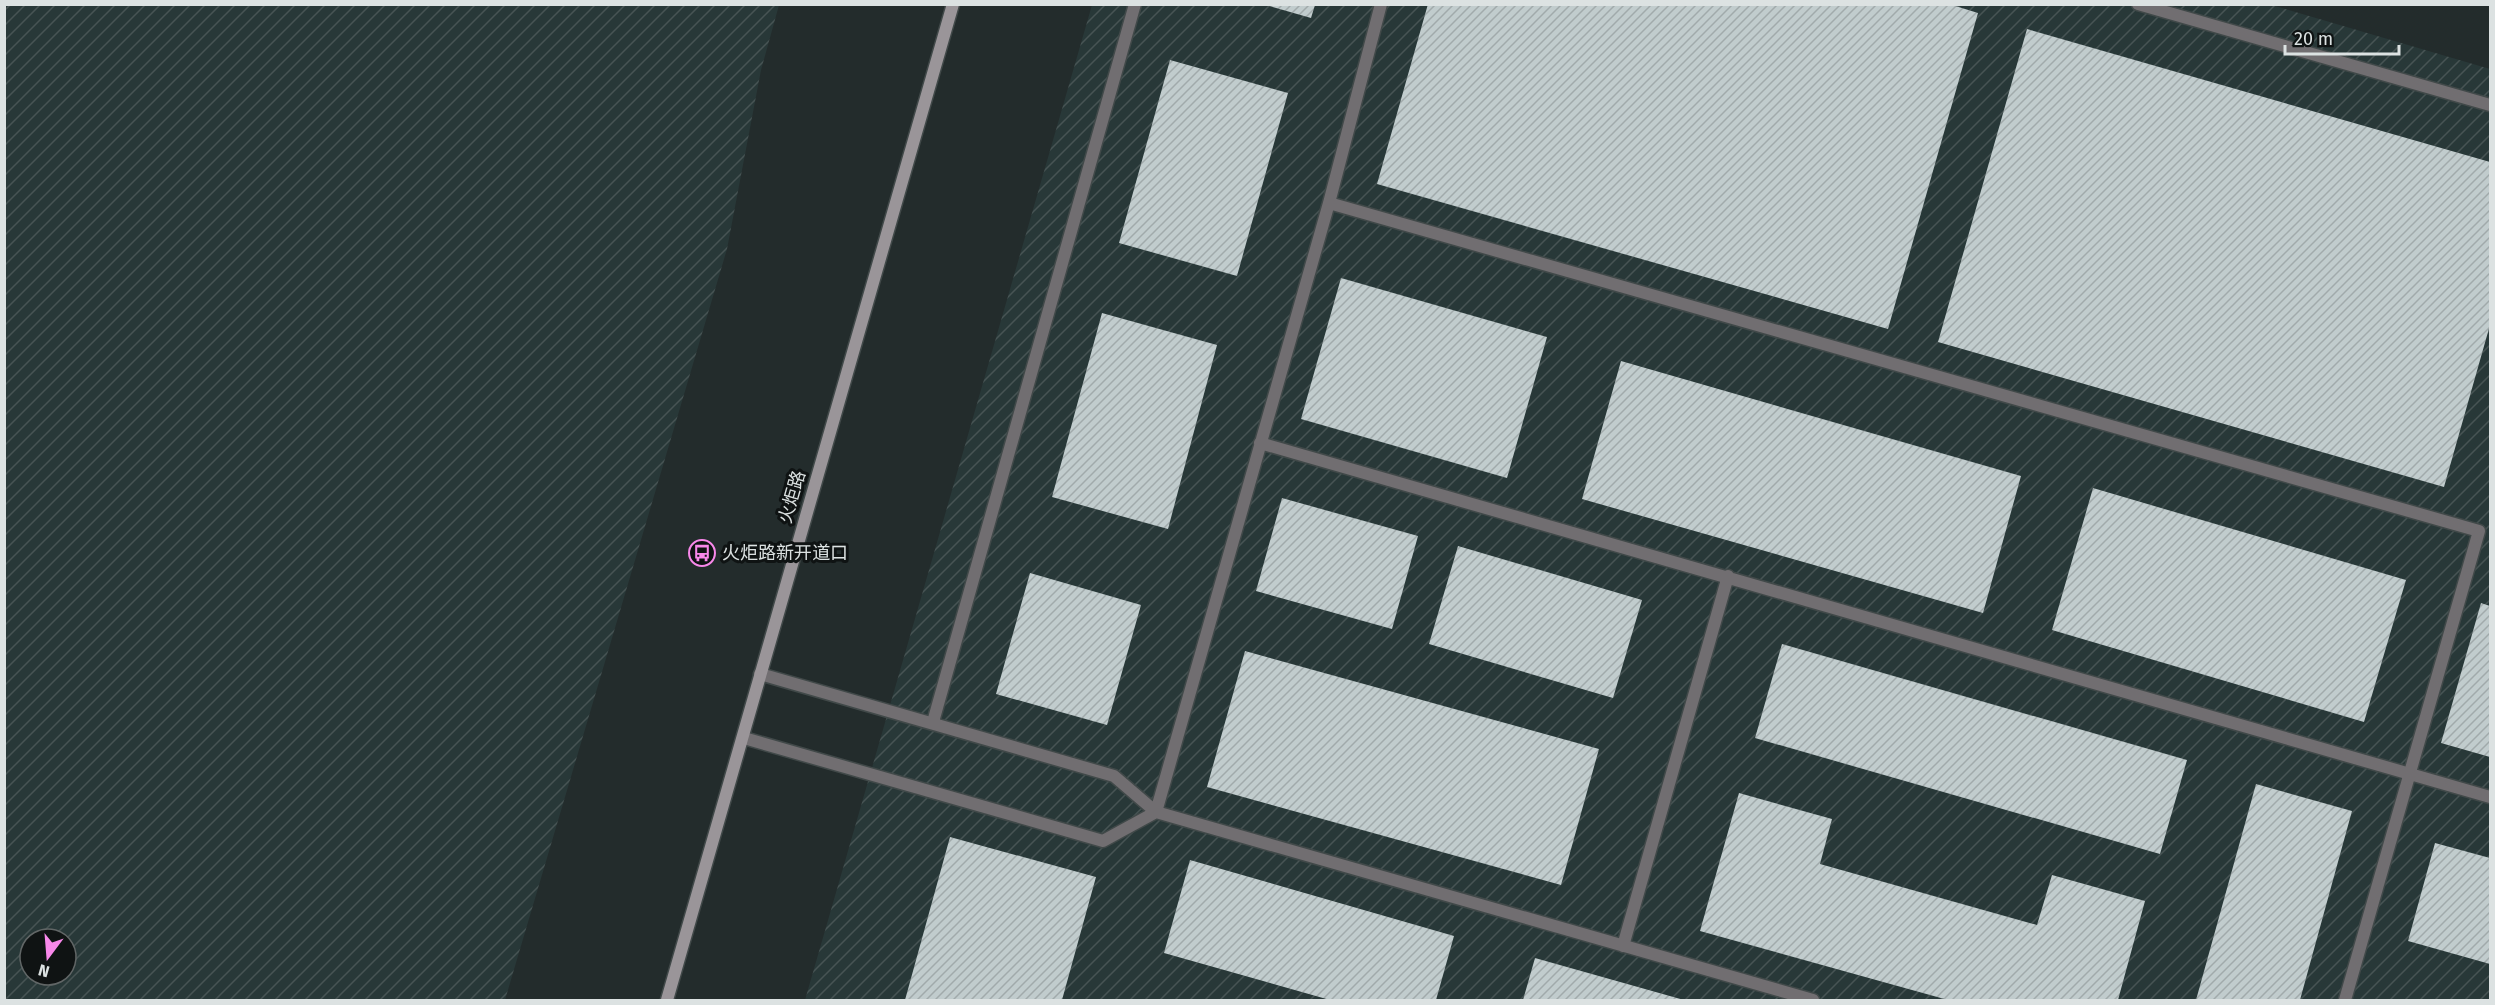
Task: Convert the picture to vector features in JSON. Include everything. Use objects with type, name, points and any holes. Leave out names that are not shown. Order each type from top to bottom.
[{"type":"main road","name":"火炬路","points":[[668,1000],[953,4]]},
{"type":"lane","points":[[933,722],[1135,4]]},
{"type":"lane","points":[[744,738],[1103,841],[1156,812],[1329,203],[1381,4]]},
{"type":"lane","points":[[2138,4],[2490,105]]},
{"type":"lane","points":[[1329,203],[2480,531],[2345,1000]]},
{"type":"lane","points":[[1260,443],[2490,797]]},
{"type":"lane","points":[[1623,946],[1728,576]]},
{"type":"lane","points":[[760,674],[1114,776],[1156,812],[1813,1000]]},
{"type":"shaded area","points":[[5,4],[779,5],[761,70],[727,249],[505,1000],[5,1000]]},
{"type":"shaded area","points":[[2268,4],[2490,69],[2490,1000],[805,1000],[1092,5]]},
{"type":"building","points":[[1428,4],[1949,4],[1978,13],[1888,329],[1377,184]]},
{"type":"building","points":[[1266,5],[1315,5],[1311,18]]},
{"type":"building","points":[[2027,29],[2490,162],[2490,325],[2444,487],[1938,342]]},
{"type":"building","points":[[1170,60],[1288,93],[1237,276],[1119,243]]},
{"type":"building","points":[[1341,278],[1547,337],[1507,478],[1301,419]]},
{"type":"building","points":[[1102,313],[1217,345],[1168,529],[1052,497]]},
{"type":"building","points":[[1621,361],[2021,476],[1983,613],[1582,499]]},
{"type":"building","points":[[2093,488],[2406,580],[2364,722],[2052,630]]},
{"type":"building","points":[[1282,498],[1418,536],[1392,629],[1256,591]]},
{"type":"building","points":[[1458,546],[1642,600],[1613,698],[1429,644]]},
{"type":"building","points":[[1030,573],[1141,605],[1107,725],[996,694]]},
{"type":"building","points":[[2481,603],[2490,606],[2490,757],[2441,743]]},
{"type":"building","points":[[1782,644],[2187,760],[2160,854],[1755,738]]},
{"type":"building","points":[[1245,651],[1599,749],[1561,885],[1207,787]]},
{"type":"building","points":[[2256,784],[2352,811],[2300,1000],[2196,1000]]},
{"type":"building","points":[[1739,793],[1832,819],[1820,864],[2037,925],[2052,875],[2145,901],[2118,1000],[1948,1000],[1700,931]]},
{"type":"building","points":[[950,837],[1096,877],[1062,1000],[905,1000]]},
{"type":"building","points":[[2435,843],[2490,858],[2490,964],[2408,941]]},
{"type":"building","points":[[1190,860],[1454,936],[1436,1000],[1330,1000],[1164,953]]},
{"type":"building","points":[[1535,958],[1684,1000],[1523,1000]]},
{"type":"place","name":"火炬路新开道口","points":[[702,553]]}]
